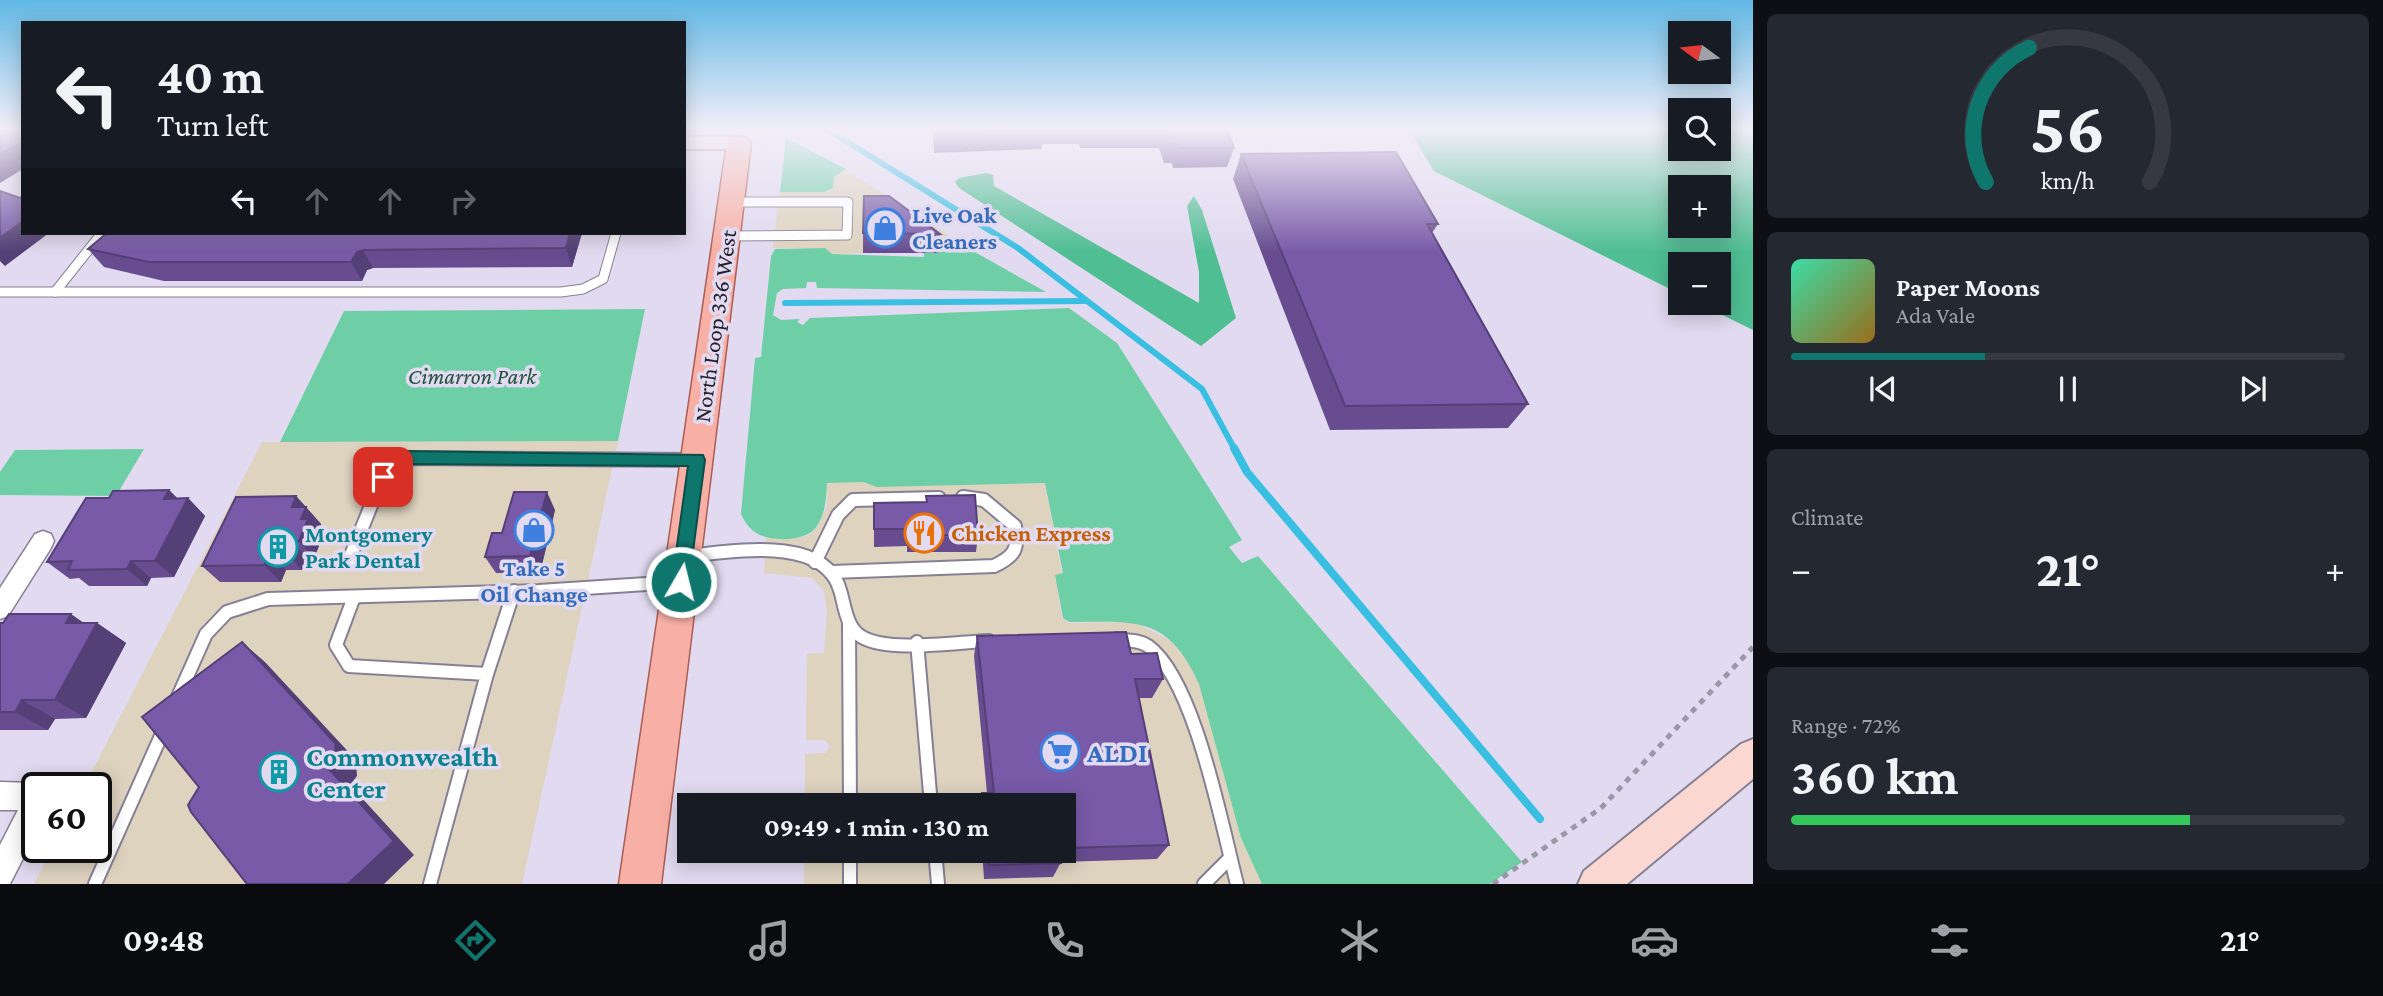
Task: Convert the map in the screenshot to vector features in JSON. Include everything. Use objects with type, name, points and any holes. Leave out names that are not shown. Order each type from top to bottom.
[{"type":"main road","name":"North Loop 336 West","points":[[640,884],[732,202],[733,169]]},
{"type":"main road","points":[[1597,884],[1753,756]]},
{"type":"street","points":[[0,608],[43,541]]},
{"type":"street","points":[[0,796],[21,798]]},
{"type":"street","points":[[0,874],[21,831]]},
{"type":"lane","points":[[727,236],[847,235],[848,202],[732,202]]},
{"type":"lane","points":[[55,292],[100,235]]},
{"type":"lane","points":[[0,292],[561,292],[583,289],[603,279],[615,235]]},
{"type":"lane","points":[[349,561],[383,477],[404,458],[697,460]]},
{"type":"lane","points":[[815,562],[838,515],[853,500],[971,497],[985,500],[1015,526],[1018,545],[1011,558],[994,566],[832,572]]},
{"type":"lane","points":[[95,884],[206,634],[227,612],[268,599],[514,591],[682,569],[769,550],[799,554],[832,572],[840,587],[849,624],[850,793]]},
{"type":"lane","points":[[430,884],[487,674],[514,591]]},
{"type":"lane","points":[[354,597],[336,645],[349,666],[487,674]]},
{"type":"lane","points":[[849,624],[863,639],[917,642],[997,640]]},
{"type":"lane","points":[[1103,639],[1146,645],[1168,667],[1189,715],[1237,884]]},
{"type":"lane","points":[[917,642],[930,793]]},
{"type":"lane","points":[[1204,884],[1230,858]]},
{"type":"lane","points":[[850,863],[850,884]]},
{"type":"lane","points":[[936,863],[938,884]]},
{"type":"path","points":[[1493,884],[1601,808],[1753,647]]},
{"type":"shaded area","points":[[846,170],[964,245],[956,251],[831,254],[825,248],[773,248],[780,192],[829,191],[833,188],[834,177]]},
{"type":"shaded area","points":[[618,441],[522,884],[34,884],[45,863],[112,863],[112,772],[92,772],[262,442]]},
{"type":"shaded area","points":[[863,482],[877,487],[1045,483],[1062,574],[1055,575],[1062,618],[1069,623],[1134,622],[1175,643],[1188,660],[1199,684],[1241,838],[1262,884],[804,884],[805,863],[1076,863],[1076,793],[805,793],[805,754],[825,753],[830,747],[825,740],[806,740],[807,654],[824,653],[827,610],[823,589],[812,578],[764,573],[766,538],[798,538],[809,535],[817,528],[827,506],[827,483]]},
{"type":"green space","points":[[783,169],[846,169],[834,177],[833,188],[824,192],[780,192]]},
{"type":"green space","points":[[1433,169],[1753,169],[1753,330],[1722,315],[1731,315],[1731,252],[1668,252],[1668,288]]},
{"type":"green space","points":[[986,173],[993,175],[994,186],[1199,303],[1199,272],[1187,206],[1194,196],[1202,210],[1236,318],[1201,346],[959,188],[955,182],[959,178]]},
{"type":"green space","points":[[964,246],[1046,292],[817,288],[816,282],[807,282],[806,288],[783,289],[777,293],[773,315],[781,320],[800,319],[797,322],[803,325],[810,318],[1069,308],[1117,343],[1242,540],[1229,547],[1242,563],[1258,556],[1522,862],[1490,884],[1262,884],[1241,838],[1199,684],[1175,645],[1148,627],[1131,623],[1069,622],[1063,618],[1055,575],[1063,573],[1045,483],[877,487],[863,482],[827,483],[822,516],[813,531],[806,535],[791,539],[774,539],[760,535],[744,521],[741,514],[755,358],[761,357],[771,256],[775,249],[825,248],[832,254],[924,257],[924,252],[956,251]]},
{"type":"green space","name":"Cimarron Park","points":[[645,309],[618,441],[280,442],[344,311]]},
{"type":"green space","points":[[144,449],[116,496],[0,495],[0,472],[15,450]]},
{"type":"building","points":[[1247,169],[1406,169],[1438,224],[1427,224],[1528,404],[1345,406]]},
{"type":"building","points":[[0,191],[21,197],[21,222],[0,238]]},
{"type":"building","points":[[864,196],[889,196],[940,234],[863,233]]},
{"type":"building","points":[[105,235],[569,235],[566,248],[363,250],[357,252],[351,262],[149,262],[88,249]]},
{"type":"building","points":[[169,490],[164,499],[188,498],[155,561],[131,561],[127,569],[68,570],[72,561],[47,562],[86,498],[109,498],[113,491]]},
{"type":"building","points":[[514,492],[547,492],[530,556],[485,557],[492,533],[502,533]]},
{"type":"building","points":[[975,495],[978,535],[908,535],[908,529],[874,529],[874,503],[927,502],[926,496]]},
{"type":"building","points":[[296,496],[292,507],[306,507],[301,519],[308,519],[299,541],[292,541],[286,553],[270,553],[264,565],[202,566],[236,497]]},
{"type":"building","points":[[9,614],[71,614],[66,623],[97,623],[55,700],[22,700],[15,712],[0,712],[0,623],[3,623]]},
{"type":"building","name":"ALDI","points":[[1126,632],[1131,654],[1157,653],[1163,679],[1135,679],[1169,845],[1076,848],[1076,793],[994,793],[977,636]]},
{"type":"building","name":"Commonwealth Center","points":[[242,642],[335,743],[336,759],[328,768],[394,841],[348,884],[247,884],[191,812],[188,805],[199,787],[142,717]]},
{"type":"building","points":[[989,863],[1061,863],[989,865]]},
{"type":"waterway","points":[[891,169],[1018,248],[1202,389],[1235,450]]},
{"type":"waterway","points":[[785,303],[1086,301]]},
{"type":"waterway","points":[[1234,448],[1247,472],[1540,819]]},
{"type":"place","name":"Live Oak Cleaners","points":[[885,228]]},
{"type":"place","name":"Take 5 Oil Change","points":[[534,530]]},
{"type":"place","name":"Chicken Express","points":[[924,533]]},
{"type":"place","name":"Montgomery Park Dental","points":[[278,547]]},
{"type":"place","name":"ALDI","points":[[1060,752]]},
{"type":"place","name":"Commonwealth Center","points":[[279,772]]},
{"type":"route","points":[[383,477],[404,458],[697,460],[681,582]]}]
